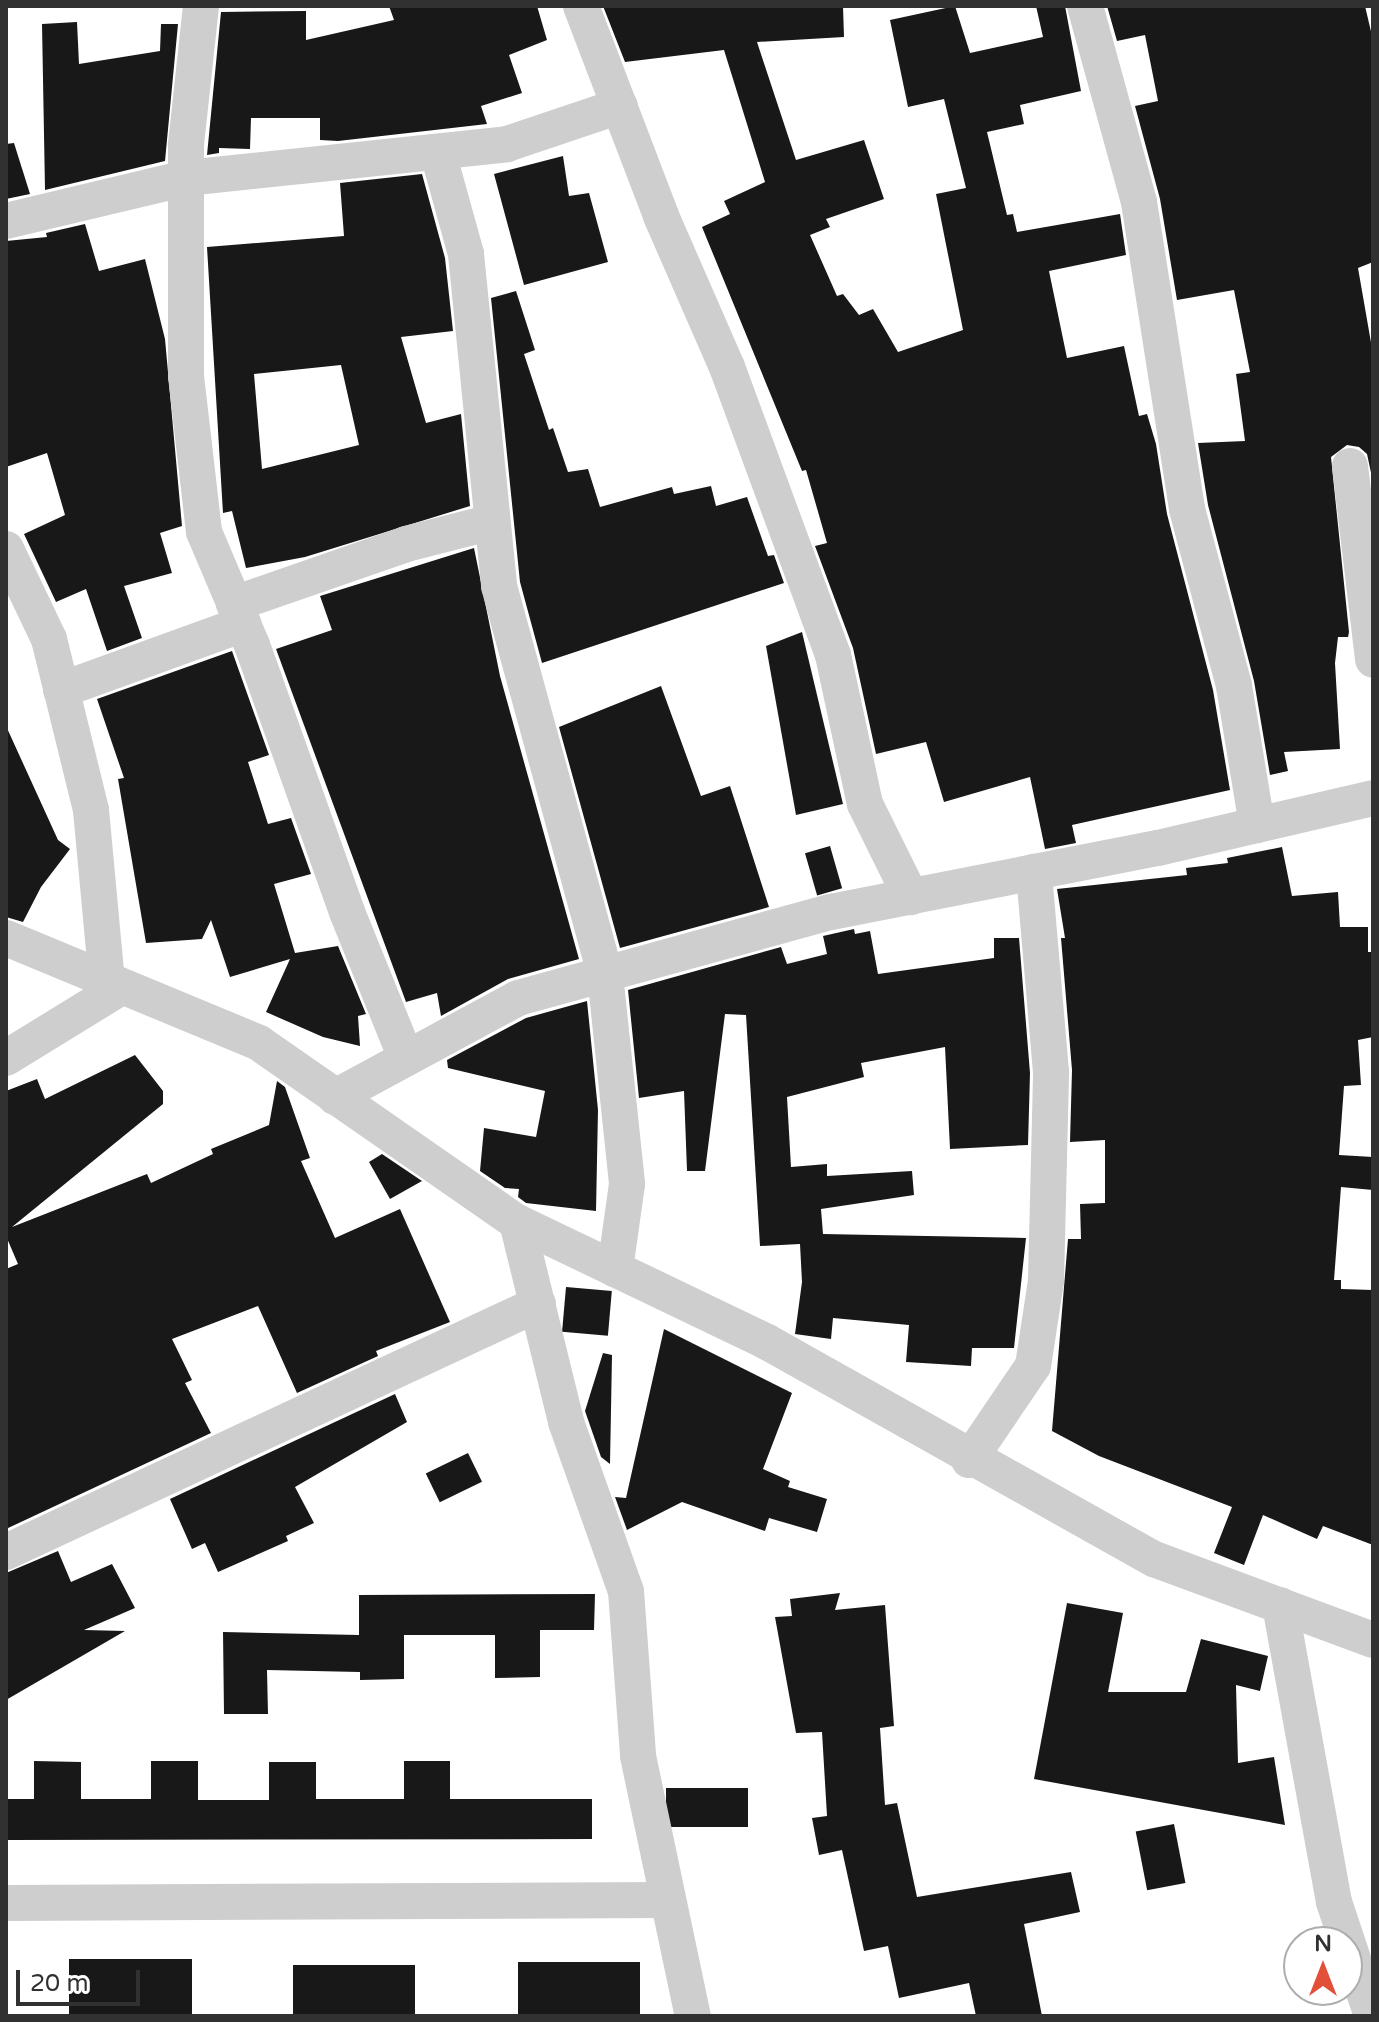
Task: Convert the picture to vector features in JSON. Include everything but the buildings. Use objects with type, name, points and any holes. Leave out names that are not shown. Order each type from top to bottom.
[{"type":"street","points":[[201,6],[186,178],[186,376],[204,532],[239,614],[347,912],[406,1058]]},
{"type":"street","points":[[581,6],[727,367],[833,655],[865,804],[911,897]]},
{"type":"street","points":[[1085,6],[1139,202],[1187,509],[1234,686],[1257,825]]},
{"type":"street","points":[[6,221],[186,178],[507,144],[620,106]]},
{"type":"street","points":[[438,153],[466,254],[499,586],[605,974],[627,1184],[615,1269]]},
{"type":"street","points":[[1350,466],[1373,660]]},
{"type":"street","points":[[61,690],[406,544],[492,522]]},
{"type":"street","points":[[6,549],[49,639],[91,810],[114,985]]},
{"type":"street","points":[[335,1097],[518,998],[831,912],[1034,872],[1373,798]]},
{"type":"street","points":[[969,1460],[1033,1366],[1046,1281],[1051,1072],[1034,872]]},
{"type":"street","points":[[6,938],[259,1043],[517,1222],[767,1342],[969,1460],[1154,1559],[1373,1640]]},
{"type":"street","points":[[6,1058],[114,985]]},
{"type":"street","points":[[517,1222],[566,1422],[626,1591],[638,1756],[664,1900],[693,2016]]},
{"type":"street","points":[[6,1552],[538,1304]]},
{"type":"street","points":[[1280,1605],[1334,1902],[1372,2016]]},
{"type":"street","points":[[6,1903],[664,1900]]}]
